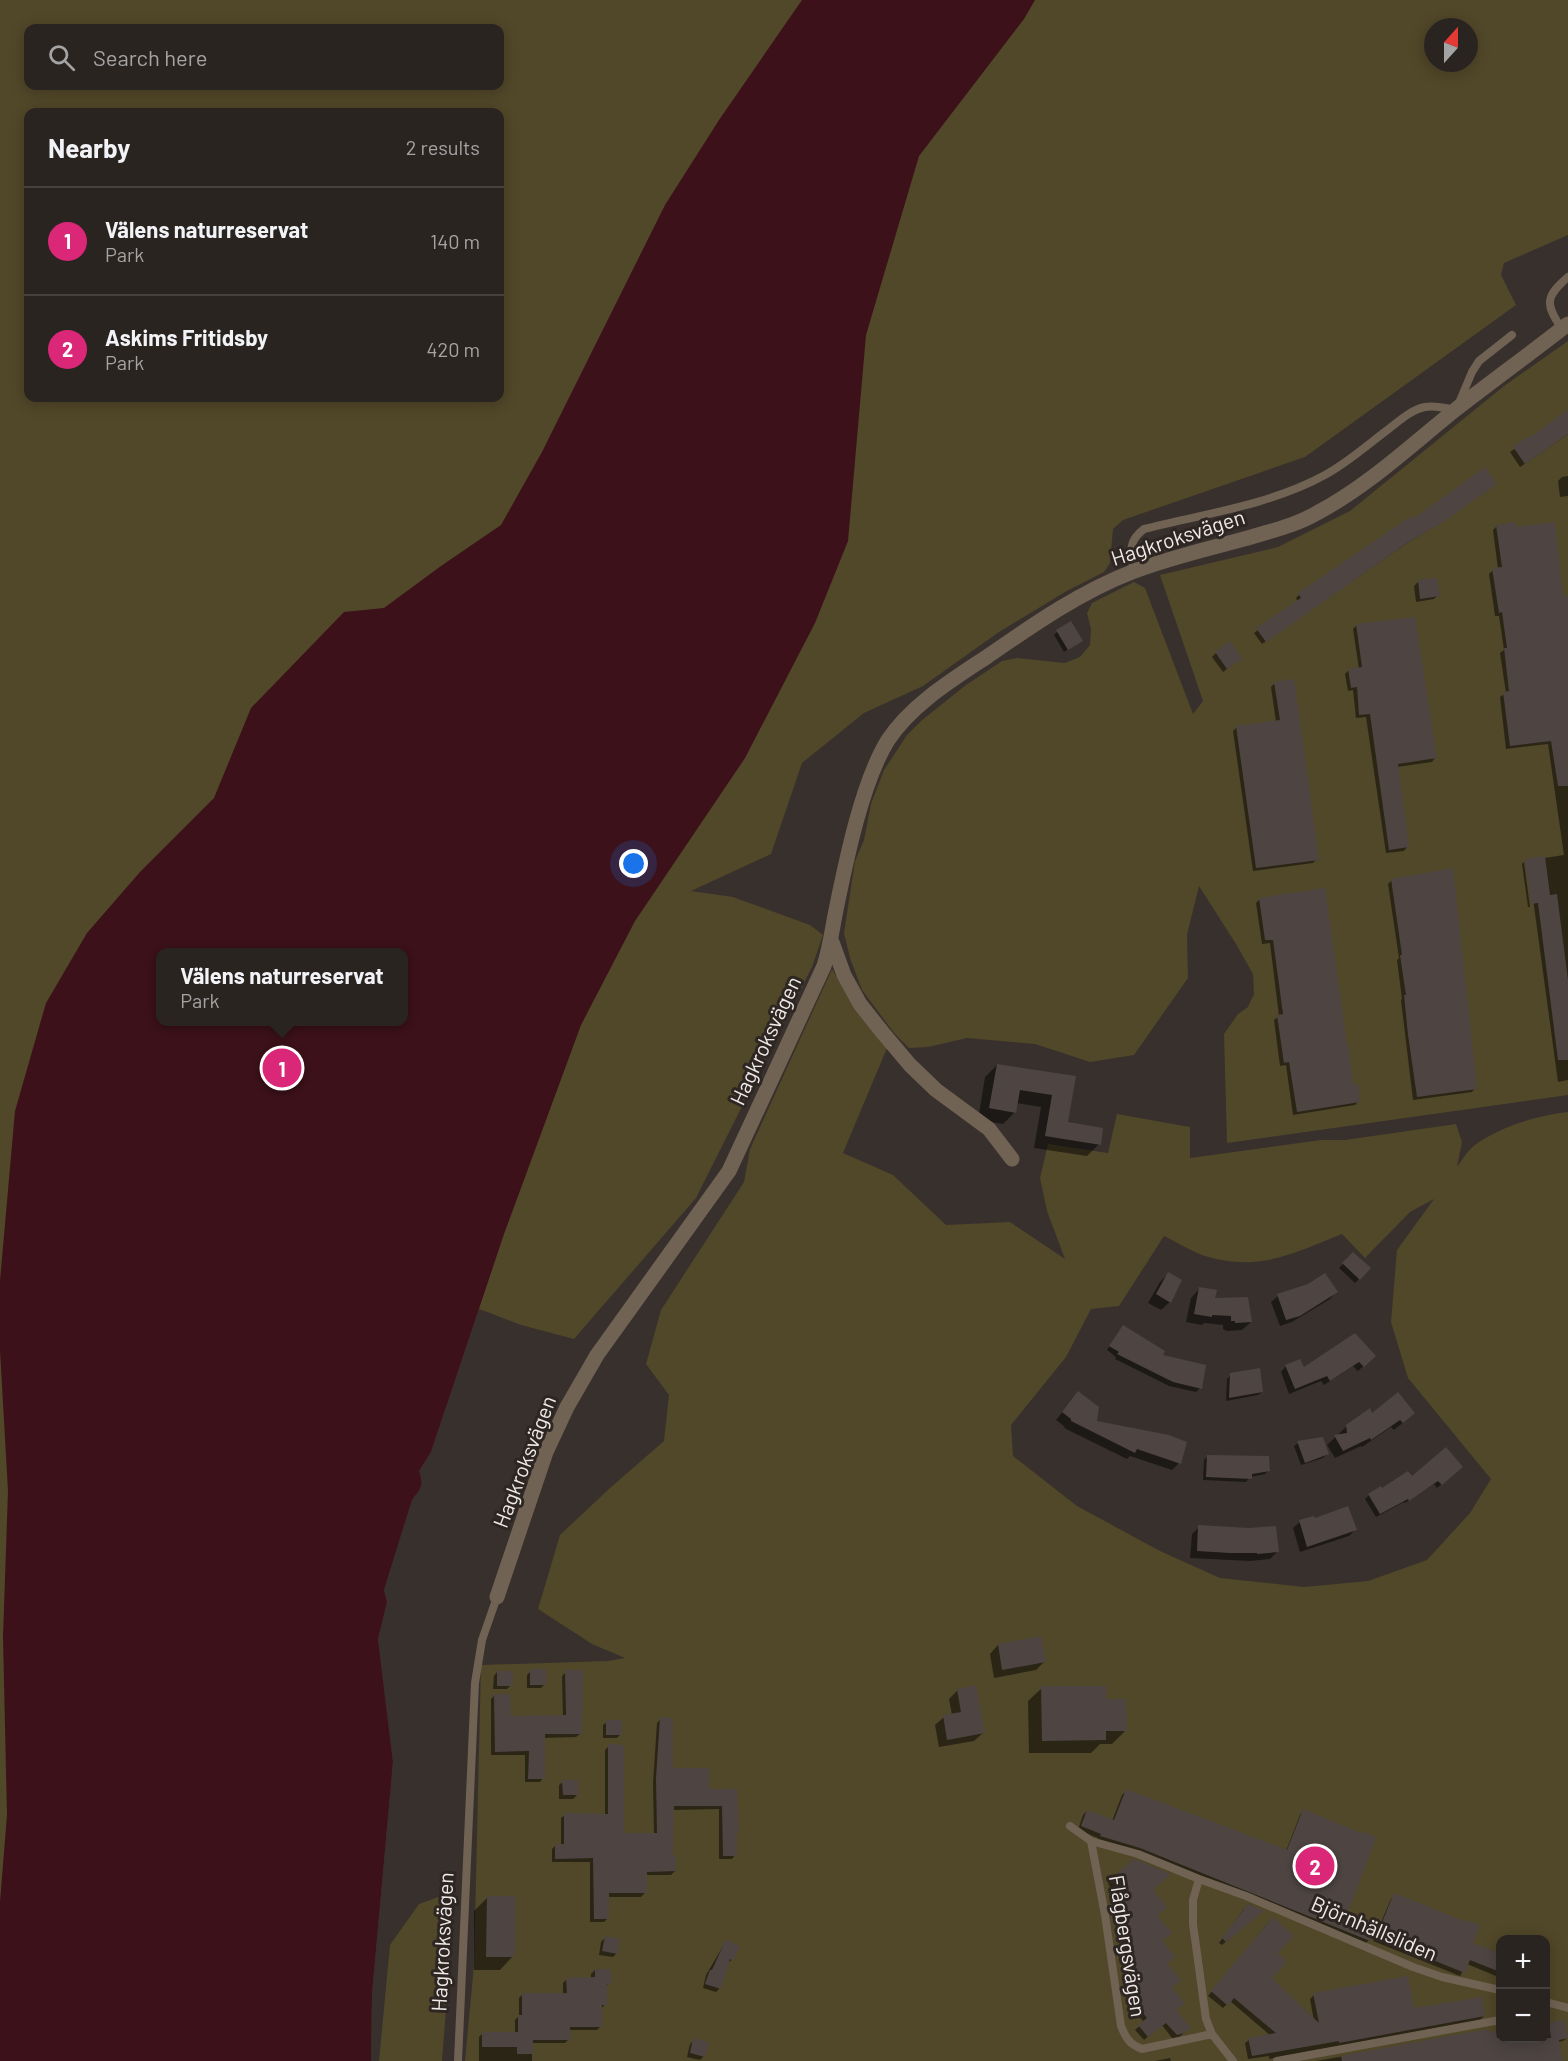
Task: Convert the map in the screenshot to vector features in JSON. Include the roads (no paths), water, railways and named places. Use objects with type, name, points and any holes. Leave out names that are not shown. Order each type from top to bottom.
[{"type":"street","name":"Hagkroksvägen","points":[[497,1597],[546,1452],[567,1407],[597,1355],[729,1171],[824,966],[832,942],[836,912],[861,810],[880,755],[897,729],[923,702],[945,685],[1074,600],[1134,572],[1293,525],[1314,515],[1366,483],[1456,410],[1565,327]]},
{"type":"street","name":"Hagkroksvägen","points":[[832,942],[844,975],[860,1004],[890,1041],[910,1065],[936,1090],[989,1129],[1012,1159]]},
{"type":"lane","points":[[1565,327],[1554,318],[1549,298],[1554,290],[1568,278]]},
{"type":"lane","points":[[1134,572],[1131,544],[1135,536],[1144,529],[1298,489],[1348,460],[1406,416],[1423,407],[1435,406],[1456,410],[1479,361],[1512,336]]},
{"type":"lane","name":"Hagkroksvägen","points":[[458,2061],[475,1683],[482,1640],[497,1597]]},
{"type":"lane","name":"Björnhällsliden","points":[[1070,1826],[1091,1840],[1138,1854],[1246,1896],[1413,1967],[1442,1977],[1496,1989]]},
{"type":"lane","name":"Flågbergsvägen","points":[[1091,1840],[1105,1915],[1121,2026],[1126,2038],[1132,2045],[1142,2049],[1212,2034]]},
{"type":"lane","points":[[1199,1879],[1193,1900],[1193,1924],[1206,2019],[1212,2034],[1233,2061]]},
{"type":"lane","points":[[1550,2003],[1568,2008]]},
{"type":"lane","points":[[1277,2061],[1496,2021]]},
{"type":"place","name":"Välens naturreservat","points":[[282,1068]]},
{"type":"place","name":"Askims Fritidsby","points":[[1315,1866]]}]
